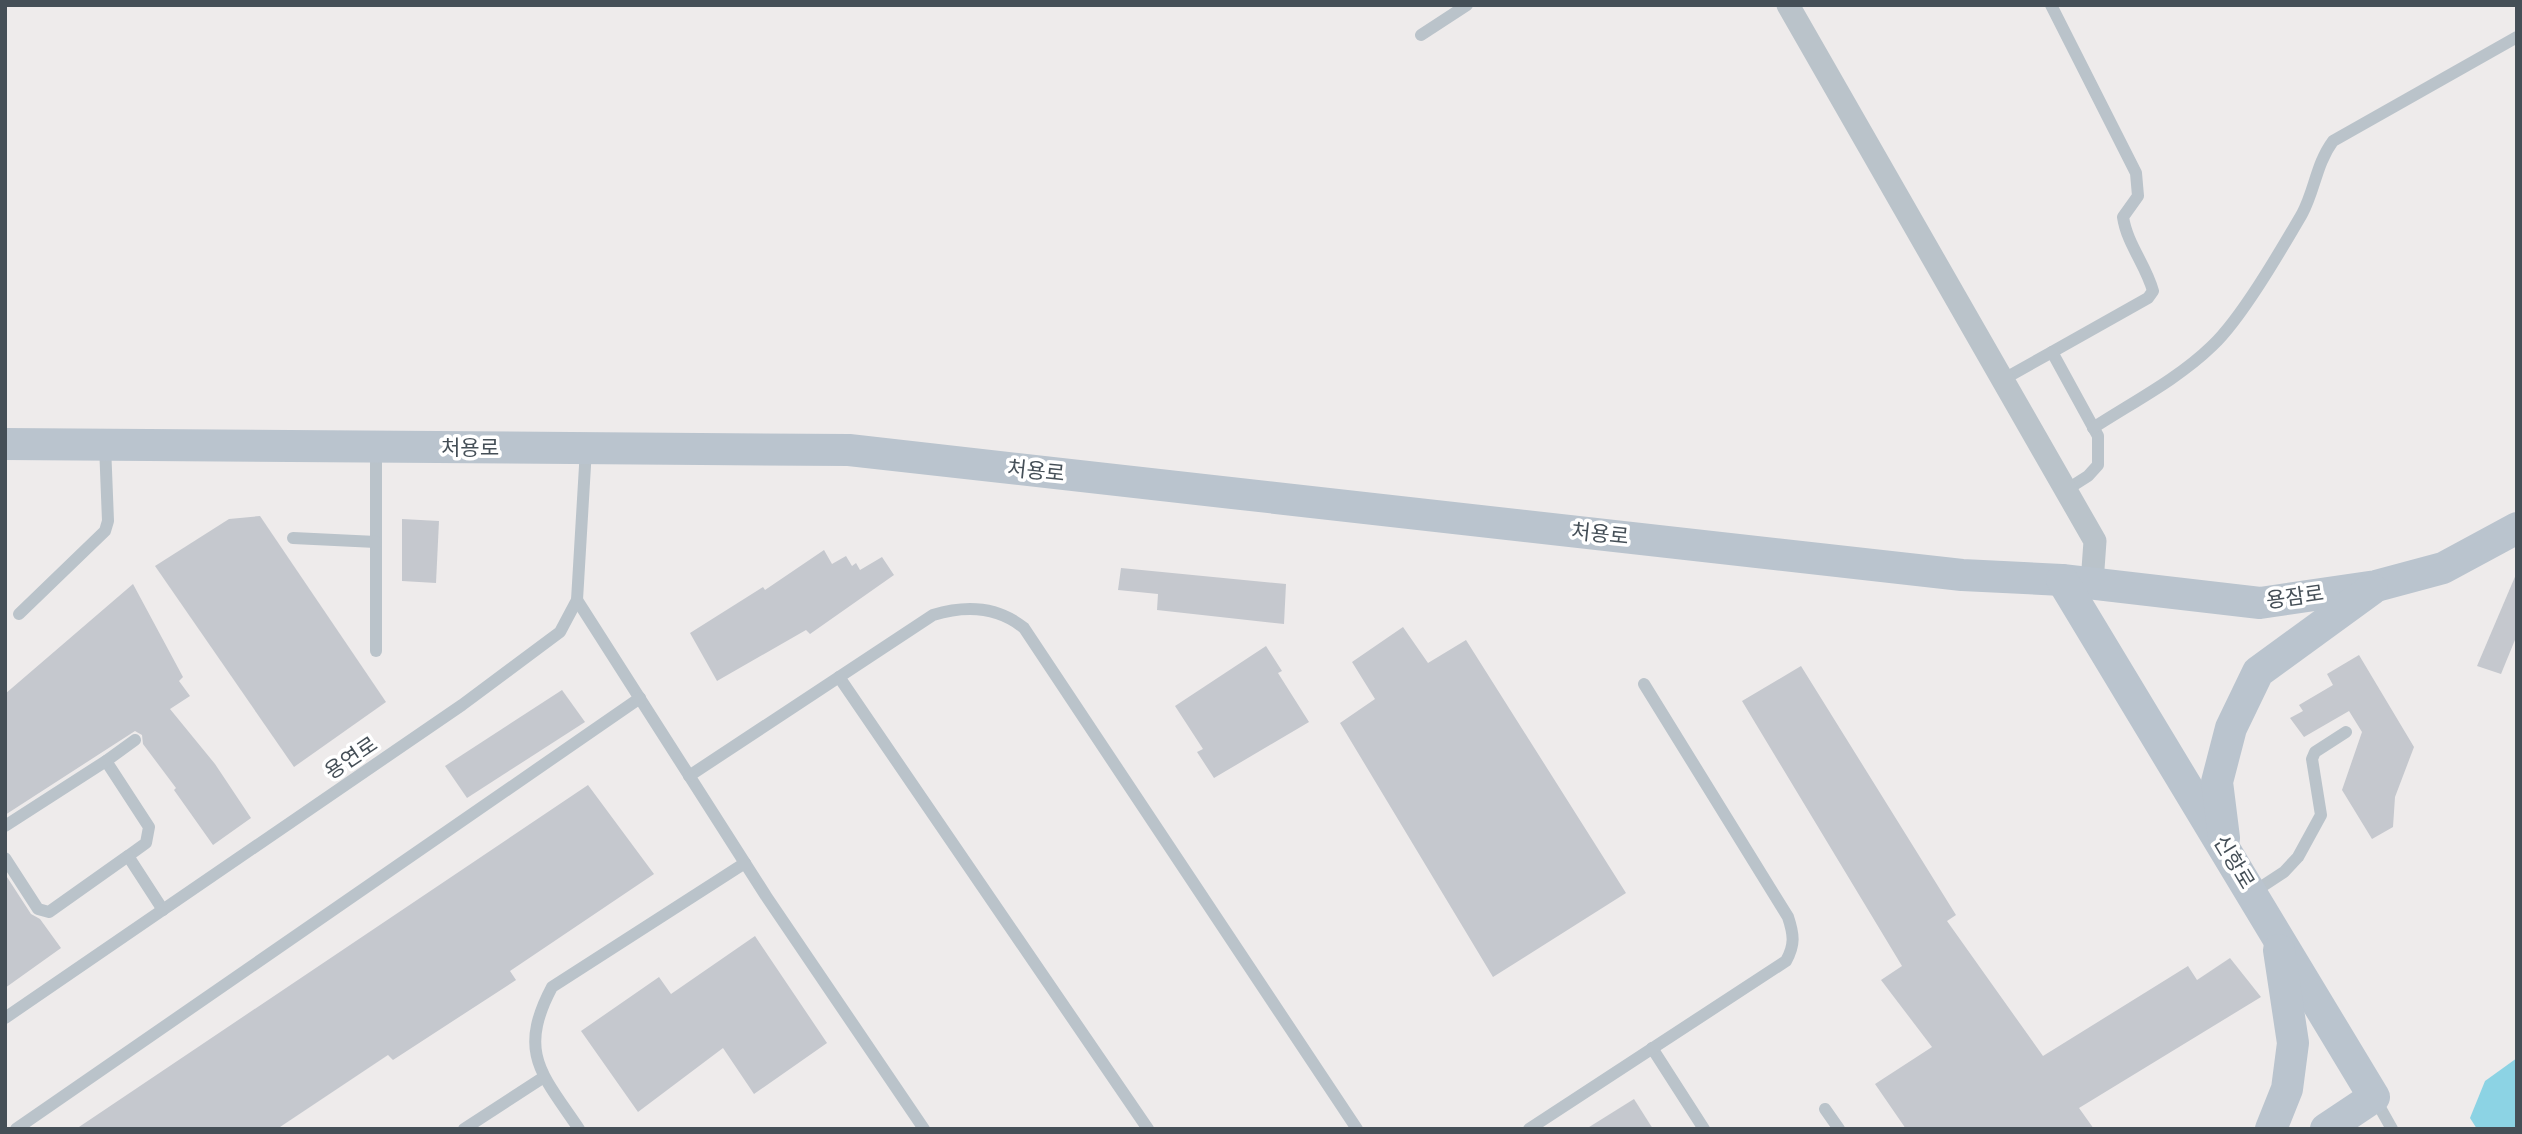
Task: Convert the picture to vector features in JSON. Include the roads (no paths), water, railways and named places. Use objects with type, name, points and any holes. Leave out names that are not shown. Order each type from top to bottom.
[{"type":"street","points":[[1788,5],[2095,541],[2077,582]]},
{"type":"street","name":"처용로","points":[[5,444],[849,450],[1962,575],[2077,582]]},
{"type":"street","name":"용잠로","points":[[2077,582],[2260,603],[2376,586],[2443,568],[2517,528]]},
{"type":"street","name":"신항로","points":[[2077,582],[2224,847],[2374,1097]]},
{"type":"street","points":[[2224,847],[2217,782],[2231,728],[2258,672],[2376,586]]},
{"type":"street","points":[[2271,1129],[2287,1089],[2293,1043],[2277,934]]},
{"type":"street","points":[[2326,1129],[2374,1097]]},
{"type":"lane","points":[[1421,35],[1467,5]]},
{"type":"lane","points":[[2002,380],[2148,298],[2153,291],[2150,277],[2125,231],[2123,217],[2138,196],[2136,173],[2051,5]]},
{"type":"lane","points":[[2094,428],[2196,360],[2214,344],[2235,318],[2302,213],[2321,156],[2333,141],[2517,37]]},
{"type":"lane","points":[[2052,352],[2098,436],[2098,465],[2088,476],[2066,490]]},
{"type":"lane","points":[[19,614],[105,531],[108,521],[105,444]]},
{"type":"lane","points":[[376,447],[376,651]]},
{"type":"lane","name":"용연로","points":[[5,1018],[462,705],[560,632],[577,600],[586,449]]},
{"type":"lane","points":[[293,538],[376,542]]},
{"type":"lane","points":[[577,600],[745,863],[924,1129]]},
{"type":"lane","points":[[690,776],[933,615],[945,611],[993,610],[1011,617],[1024,628],[1357,1129]]},
{"type":"lane","points":[[839,677],[1149,1129]]},
{"type":"lane","points":[[1529,1129],[1786,961],[1794,948],[1788,918],[1644,684]]},
{"type":"lane","points":[[16,1129],[640,698]]},
{"type":"lane","points":[[2252,893],[2284,872],[2312,833],[2322,808],[2312,759],[2315,752],[2346,732]]},
{"type":"lane","points":[[5,826],[135,740]]},
{"type":"lane","points":[[5,858],[38,909],[49,912],[146,843],[149,827],[106,761]]},
{"type":"lane","points":[[128,856],[163,910]]},
{"type":"lane","points":[[579,1129],[538,1067],[534,1043],[540,1011],[552,987],[745,863]]},
{"type":"lane","points":[[1653,1048],[1704,1129]]},
{"type":"lane","points":[[464,1129],[544,1077]]},
{"type":"lane","points":[[2374,1097],[2392,1129]]},
{"type":"lane","points":[[1825,1109],[1839,1129]]},
{"type":"water","points":[[2517,1058],[2517,1129],[2477,1129],[2470,1118],[2485,1081]]}]
